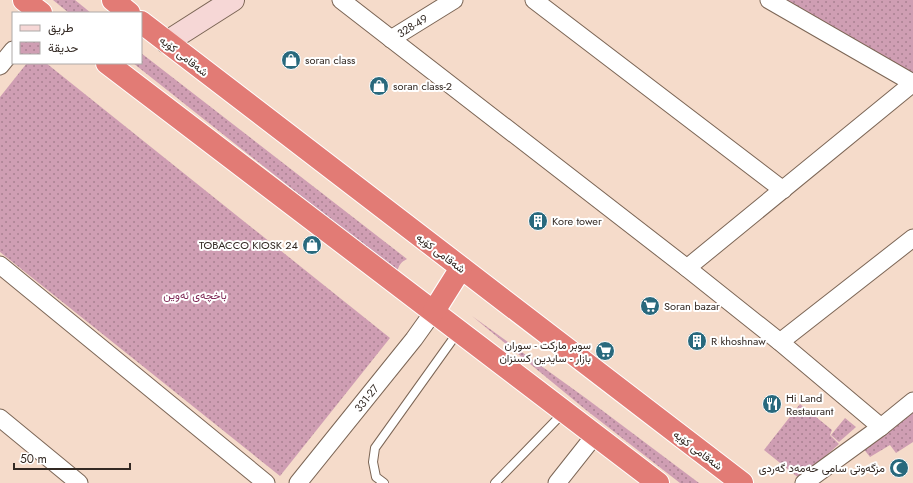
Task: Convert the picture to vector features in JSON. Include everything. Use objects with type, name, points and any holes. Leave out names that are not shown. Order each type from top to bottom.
[{"type":"highway","points":[[24,0],[40,12]]},
{"type":"highway","points":[[113,0],[128,12]]},
{"type":"highway","name":"شەقامی کۆیە","points":[[142,23],[742,483]]},
{"type":"highway","points":[[108,64],[658,483]]},
{"type":"highway","points":[[434,311],[461,268]]},
{"type":"street","points":[[167,42],[232,0]]},
{"type":"street","points":[[340,0],[687,268],[780,342],[881,427]]},
{"type":"street","name":"328-49","points":[[391,39],[454,0]]},
{"type":"street","points":[[534,0],[783,190]]},
{"type":"street","points":[[687,268],[913,83],[769,0]]},
{"type":"street","points":[[0,66],[12,51]]},
{"type":"street","points":[[780,342],[913,238]]},
{"type":"street","points":[[0,265],[266,483]]},
{"type":"street","name":"331-27","points":[[298,483],[414,339],[434,311]]},
{"type":"street","points":[[804,483],[881,427],[913,401]]},
{"type":"street","points":[[0,418],[80,483]]},
{"type":"street","points":[[557,483],[595,435]]},
{"type":"lane","points":[[384,483],[376,477],[374,462],[375,448],[459,331]]},
{"type":"lane","points":[[495,483],[565,412]]},
{"type":"green space","points":[[53,0],[75,0],[90,12],[68,12]]},
{"type":"green space","points":[[784,0],[913,0],[913,75]]},
{"type":"green space","points":[[142,54],[407,259],[400,264],[397,272],[134,64],[142,64]]},
{"type":"green space","name":"باخچەی ئەوین","points":[[26,64],[47,64],[390,338],[280,476],[0,252],[0,97]]},
{"type":"green space","points":[[472,316],[587,399],[699,483],[680,483],[586,410]]},
{"type":"green space","points":[[913,399],[913,442],[896,453],[890,445],[870,457],[863,448]]},
{"type":"green space","points":[[800,404],[832,430],[830,435],[839,444],[800,479],[764,450]]},
{"type":"green space","points":[[845,418],[856,427],[839,442],[831,435]]},
{"type":"place","name":"soran class","points":[[291,60]]},
{"type":"place","name":"soran class-2","points":[[379,86]]},
{"type":"place","name":"Kore tower","points":[[538,221]]},
{"type":"place","name":"TOBACCO KIOSK 24","points":[[312,245]]},
{"type":"place","name":"Soran bazar","points":[[650,306]]},
{"type":"place","name":"R khoshnaw","points":[[697,341]]},
{"type":"place","name":"سوبر ماركت - سوران بازار - سايدين كسنزان","points":[[605,351]]},
{"type":"place","name":"Hi Land Restaurant","points":[[772,404]]},
{"type":"place","name":"مزگەوتی سامی حەمەد گەردی","points":[[899,468]]}]
